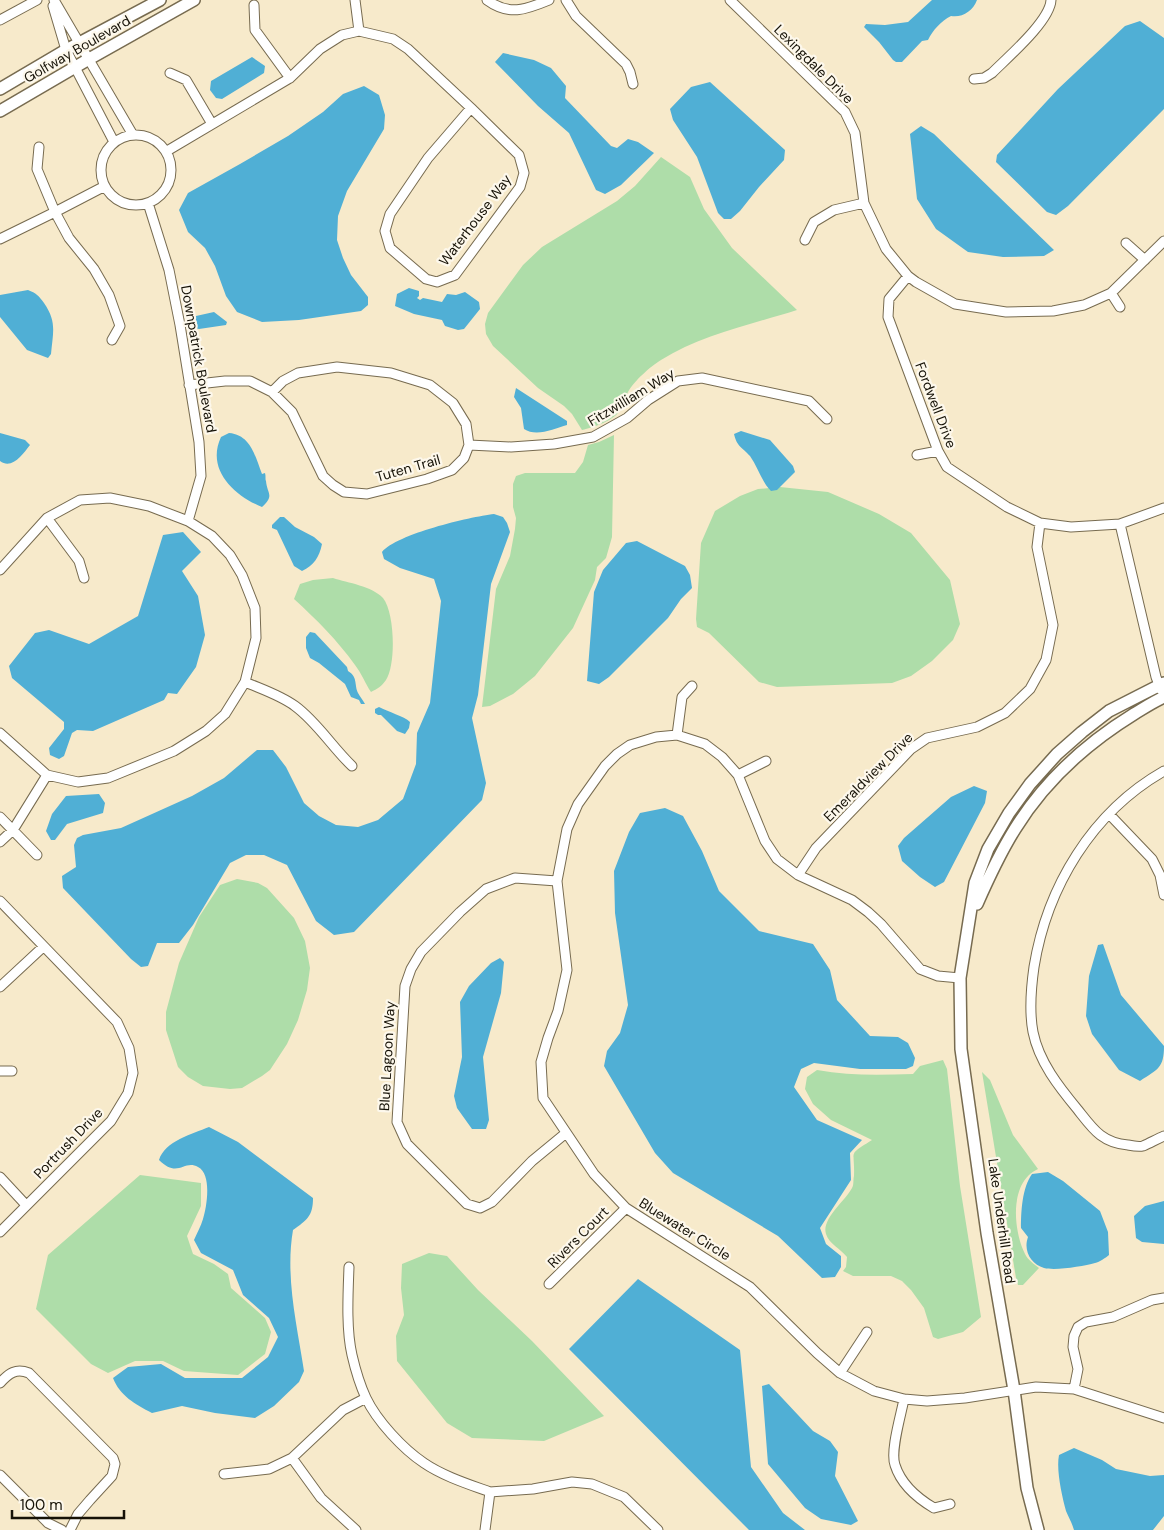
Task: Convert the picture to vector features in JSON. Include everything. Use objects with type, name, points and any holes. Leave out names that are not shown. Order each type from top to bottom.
[{"type":"street","points":[[0,20],[37,0]]},
{"type":"street","points":[[53,0],[133,135]]},
{"type":"street","points":[[53,0],[66,50],[114,142]]},
{"type":"street","name":"Golfway Boulevard","points":[[0,89],[66,50],[160,0]]},
{"type":"street","name":"Golfway Boulevard","points":[[0,111],[89,58],[194,0]]},
{"type":"street","points":[[167,152],[290,78],[320,49],[342,35],[359,31],[354,0]]},
{"type":"street","points":[[486,0],[497,7],[520,11],[549,0]]},
{"type":"street","points":[[566,0],[576,16],[626,64],[633,84]]},
{"type":"street","name":"Lexingdale Drive","points":[[730,0],[845,112],[856,133],[864,202],[886,249],[908,276],[955,304],[1006,312],[1053,311],[1084,305],[1111,293],[1164,241]]},
{"type":"street","points":[[974,78],[984,78],[992,73],[1042,22],[1049,10],[1051,0]]},
{"type":"street","points":[[254,5],[255,30],[290,78]]},
{"type":"street","name":"Waterhouse Way","points":[[359,31],[392,39],[408,49],[471,108],[519,155],[524,173],[520,187],[455,275],[437,282],[426,279],[390,248],[385,231],[390,214],[428,158],[471,108]]},
{"type":"street","points":[[170,73],[186,80],[212,124]]},
{"type":"street","points":[[133,135],[144,135],[153,139],[167,152],[171,163],[169,182],[164,191],[148,203],[123,202],[110,192],[102,178],[102,162],[109,148],[114,142],[123,137],[133,135]]},
{"type":"street","points":[[39,148],[37,169],[55,212],[70,238],[94,269],[109,295],[120,326],[112,340]]},
{"type":"street","points":[[0,239],[105,186]]},
{"type":"street","points":[[805,240],[814,222],[834,210],[864,202]]},
{"type":"street","name":"Downpatrick Boulevard","points":[[148,203],[169,270],[199,442],[201,476],[188,521]]},
{"type":"street","points":[[1126,243],[1145,260]]},
{"type":"street","name":"Fordwell Drive","points":[[908,276],[889,299],[888,317],[938,451],[947,467],[1008,507],[1040,523],[1071,527],[1120,524],[1164,508]]},
{"type":"street","points":[[1111,293],[1120,307]]},
{"type":"street","points":[[272,392],[284,381],[298,373],[337,367],[391,373],[430,385],[453,403],[466,424],[470,445]]},
{"type":"street","name":"Fitzwilliam Way","points":[[470,445],[511,448],[554,444],[593,436],[627,418],[648,400],[678,381],[702,378],[810,401],[827,419]]},
{"type":"street","name":"Tuten Trail","points":[[189,385],[224,381],[250,381],[272,392],[292,412],[323,476],[333,486],[344,492],[367,494],[427,479],[452,470],[464,458],[470,445]]},
{"type":"street","points":[[917,455],[938,451]]},
{"type":"street","points":[[0,570],[47,518],[80,500],[110,498],[149,506],[188,521],[212,536],[230,555],[242,575],[255,608],[256,638],[245,682],[225,714],[206,731],[174,751],[108,778],[78,782],[47,775],[0,733]]},
{"type":"street","points":[[47,518],[79,562],[84,578]]},
{"type":"street","name":"Emeraldview Drive","points":[[798,875],[816,848],[911,749],[927,738],[977,727],[1005,712],[1030,689],[1046,660],[1053,625],[1037,547],[1040,523]]},
{"type":"street","points":[[1120,524],[1164,698]]},
{"type":"street","points":[[245,682],[294,705],[308,717],[352,766]]},
{"type":"street","name":"Lake Underhill Road","points":[[1038,1530],[1027,1488],[1014,1390],[988,1233],[961,1049],[960,978],[976,883],[988,849],[1009,812],[1030,784],[1057,754],[1109,711],[1162,684]]},
{"type":"street","points":[[677,735],[682,697],[692,686]]},
{"type":"street","name":"Lake Underhill Road","points":[[972,914],[1015,829],[1038,797],[1090,744],[1118,724],[1164,698]]},
{"type":"street","name":"Bluewater Circle","points":[[960,978],[938,976],[920,969],[881,924],[868,912],[852,900],[798,875],[777,859],[765,841],[738,775],[722,757],[705,744],[677,735],[656,737],[630,745],[605,766],[578,804],[568,829],[557,881],[567,970],[558,1011],[542,1062],[544,1098],[594,1174],[626,1208],[750,1287],[840,1373],[874,1391],[904,1399],[927,1401],[965,1398],[1036,1387],[1074,1389],[1164,1418]]},
{"type":"street","points":[[738,775],[766,761]]},
{"type":"street","points":[[1164,772],[1146,782],[1109,814],[1084,844],[1064,874],[1049,908],[1038,945],[1032,979],[1031,1007],[1033,1032],[1043,1060],[1058,1085],[1102,1138],[1117,1144],[1142,1146],[1164,1136]]},
{"type":"street","points":[[0,842],[13,830],[47,775]]},
{"type":"street","points":[[1109,814],[1152,859],[1160,875],[1164,895]]},
{"type":"street","points":[[0,817],[37,855]]},
{"type":"street","name":"Blue Lagoon Way","points":[[557,881],[515,878],[486,889],[460,912],[421,952],[411,969],[405,986],[397,1122],[407,1144],[467,1204],[480,1208],[492,1202],[532,1161],[566,1133]]},
{"type":"street","name":"Portrush Drive","points":[[0,901],[117,1022],[128,1048],[133,1073],[128,1092],[111,1121],[0,1232]]},
{"type":"street","points":[[0,987],[43,947]]},
{"type":"street","points":[[0,1071],[12,1071]]},
{"type":"street","points":[[0,1177],[26,1205]]},
{"type":"street","name":"Rivers Court","points":[[549,1284],[626,1208]]},
{"type":"street","points":[[349,1267],[348,1309],[352,1353],[366,1398],[381,1421],[401,1444],[424,1464],[490,1492],[533,1489],[572,1482],[592,1484],[624,1496],[658,1530]]},
{"type":"street","points":[[1074,1389],[1078,1369],[1073,1347],[1074,1336],[1078,1327],[1086,1322],[1113,1317],[1152,1300],[1164,1298]]},
{"type":"street","points":[[840,1373],[867,1332]]},
{"type":"street","points":[[0,1383],[14,1371],[22,1370],[29,1373],[113,1458],[116,1464],[112,1476],[78,1514],[70,1530]]},
{"type":"street","points":[[224,1474],[269,1469],[292,1458],[343,1410],[366,1398]]},
{"type":"street","points":[[904,1399],[894,1445],[894,1464],[904,1483],[921,1500],[934,1508],[950,1504]]},
{"type":"street","points":[[292,1458],[321,1498],[356,1530]]},
{"type":"street","points":[[0,1475],[48,1523],[62,1530]]},
{"type":"street","points":[[485,1530],[490,1492]]},
{"type":"green space","points":[[661,157],[690,177],[704,209],[732,248],[797,310],[710,337],[677,351],[657,363],[638,379],[628,392],[622,407],[614,417],[582,430],[572,414],[564,406],[538,388],[493,346],[486,334],[485,324],[488,313],[523,265],[542,247],[617,201],[635,186]]},
{"type":"green space","points":[[614,435],[612,537],[606,558],[597,567],[595,580],[573,628],[535,676],[513,694],[490,706],[482,707],[496,589],[510,556],[515,529],[513,484],[516,476],[525,473],[575,473],[583,462],[588,445]]},
{"type":"green space","points":[[780,487],[828,492],[879,514],[911,533],[950,580],[960,624],[953,640],[932,661],[911,676],[892,683],[777,687],[759,682],[709,633],[697,627],[701,543],[715,511],[740,496],[758,489]]},
{"type":"green space","points":[[333,578],[360,585],[373,591],[383,598],[387,605],[393,639],[391,663],[386,680],[371,692],[357,668],[341,647],[294,599],[300,584],[313,580]]},
{"type":"green space","points":[[237,879],[258,883],[267,888],[294,918],[305,941],[310,968],[307,990],[298,1020],[287,1044],[270,1070],[242,1088],[230,1089],[203,1086],[188,1077],[178,1067],[166,1030],[166,1012],[179,963],[199,917],[220,885]]},
{"type":"green space","points":[[943,1060],[947,1069],[960,1186],[981,1317],[963,1332],[938,1339],[933,1337],[924,1308],[902,1281],[891,1276],[853,1276],[843,1271],[846,1267],[847,1257],[830,1241],[825,1228],[830,1216],[853,1187],[854,1154],[872,1140],[831,1120],[813,1104],[805,1089],[807,1077],[817,1070],[877,1075],[913,1074],[920,1066]]},
{"type":"green space","points":[[982,1072],[990,1080],[1013,1135],[1038,1169],[1029,1175],[1022,1184],[1016,1207],[1016,1220],[1021,1244],[1031,1262],[1039,1268],[1023,1285],[1018,1285],[1016,1278]]},
{"type":"green space","points":[[140,1175],[201,1183],[201,1206],[187,1236],[193,1254],[214,1264],[228,1274],[231,1288],[265,1318],[271,1332],[265,1354],[238,1375],[184,1371],[163,1361],[135,1361],[108,1373],[91,1364],[36,1309],[48,1255]]},
{"type":"green space","points":[[429,1253],[447,1256],[478,1290],[532,1341],[604,1416],[544,1441],[472,1438],[447,1423],[397,1361],[396,1336],[404,1315],[401,1288],[402,1264]]},
{"type":"water","points":[[932,0],[977,0],[967,13],[951,16],[944,20],[928,40],[922,41],[902,62],[893,60],[864,27],[866,24],[885,25],[908,22]]},
{"type":"water","points":[[1140,21],[1164,38],[1164,109],[1068,206],[1056,215],[1047,212],[996,162],[997,155],[1058,89],[1125,26]]},
{"type":"water","points":[[503,53],[534,60],[551,68],[566,86],[565,98],[611,146],[617,148],[628,139],[638,142],[654,153],[621,185],[605,194],[596,190],[569,133],[538,106],[495,62]]},
{"type":"water","points":[[252,57],[265,66],[264,73],[222,99],[216,98],[210,90],[211,81]]},
{"type":"water","points":[[710,82],[785,150],[784,160],[731,219],[724,219],[718,213],[697,157],[673,120],[670,109],[691,87]]},
{"type":"water","points":[[364,86],[379,95],[385,115],[384,129],[347,191],[338,216],[337,240],[351,275],[368,297],[368,305],[361,311],[299,320],[262,322],[237,312],[226,296],[215,266],[205,248],[188,232],[179,210],[188,193],[288,136],[323,112],[343,94]]},
{"type":"water","points":[[921,126],[934,134],[1054,250],[1044,256],[1003,257],[968,252],[936,229],[917,199],[910,134]]},
{"type":"water","points":[[409,288],[419,291],[417,298],[420,300],[423,298],[442,302],[447,294],[456,295],[465,292],[479,302],[480,309],[464,329],[458,330],[445,326],[442,320],[414,314],[395,306],[397,294]]},
{"type":"water","points":[[28,290],[41,298],[51,316],[53,333],[51,354],[48,358],[27,350],[0,317],[0,295]]},
{"type":"water","points":[[214,312],[227,322],[226,325],[195,328],[193,320],[196,316]]},
{"type":"water","points":[[516,388],[567,421],[567,425],[539,432],[524,429],[521,408],[514,397]]},
{"type":"water","points":[[741,431],[770,440],[793,466],[795,472],[777,490],[771,491],[750,456],[740,447],[734,434]]},
{"type":"water","points":[[0,433],[25,440],[30,445],[17,460],[9,464],[4,463],[0,461]]},
{"type":"water","points":[[229,433],[247,442],[262,474],[265,473],[269,497],[262,507],[241,496],[232,488],[220,470],[217,460],[217,449],[221,437]]},
{"type":"water","points":[[494,514],[503,517],[510,532],[491,584],[478,695],[472,718],[486,783],[482,800],[354,932],[334,935],[316,921],[287,865],[264,855],[246,855],[230,863],[193,925],[179,943],[157,943],[148,966],[141,967],[63,888],[62,876],[76,867],[74,845],[77,838],[83,835],[121,828],[192,796],[224,778],[257,750],[273,750],[286,767],[304,803],[319,816],[336,825],[358,827],[378,820],[403,799],[416,764],[417,733],[430,703],[441,601],[434,579],[400,568],[384,559],[382,552],[390,545],[402,539],[434,527]]},
{"type":"water","points":[[280,517],[284,517],[295,527],[314,537],[322,544],[315,560],[302,571],[294,566],[277,530],[272,528],[272,525]]},
{"type":"water","points":[[183,532],[201,552],[182,571],[198,596],[205,635],[196,667],[177,694],[168,693],[164,700],[93,731],[77,730],[72,733],[64,756],[59,759],[50,755],[49,748],[64,729],[64,722],[12,678],[9,666],[35,633],[49,630],[89,644],[138,616],[163,535]]},
{"type":"water","points":[[637,541],[685,566],[690,575],[692,588],[681,599],[668,618],[609,677],[599,684],[587,681],[594,592],[603,570],[626,543]]},
{"type":"water","points":[[310,632],[315,633],[347,667],[348,671],[355,678],[358,693],[365,704],[361,704],[359,700],[351,697],[345,684],[310,658],[306,648],[306,637]]},
{"type":"water","points":[[379,707],[410,722],[405,734],[397,731],[381,715],[375,713],[375,709]]},
{"type":"water","points":[[974,786],[987,791],[985,803],[944,882],[935,887],[902,861],[898,846],[904,838],[951,797]]},
{"type":"water","points":[[99,794],[105,803],[103,813],[67,824],[55,840],[51,840],[46,831],[52,814],[66,796]]},
{"type":"water","points":[[665,808],[683,816],[702,851],[719,891],[759,931],[813,944],[830,970],[837,1000],[870,1036],[898,1037],[908,1043],[915,1058],[913,1066],[906,1069],[860,1069],[814,1063],[801,1069],[794,1087],[817,1120],[862,1140],[850,1153],[851,1180],[820,1228],[826,1244],[841,1256],[841,1267],[835,1277],[822,1278],[778,1236],[673,1173],[655,1153],[604,1066],[607,1051],[620,1033],[628,1005],[615,913],[614,871],[629,832],[640,813]]},
{"type":"water","points":[[1103,944],[1121,995],[1164,1046],[1163,1059],[1159,1067],[1140,1081],[1119,1070],[1092,1034],[1086,1016],[1089,976],[1098,945]]},
{"type":"water","points":[[500,958],[504,962],[501,993],[483,1057],[489,1120],[486,1129],[472,1129],[457,1108],[454,1096],[462,1057],[460,1002],[469,986],[491,963]]},
{"type":"water","points":[[209,1127],[238,1142],[313,1198],[312,1209],[308,1217],[293,1230],[290,1265],[293,1301],[304,1371],[299,1382],[274,1406],[255,1418],[215,1413],[182,1406],[152,1413],[124,1395],[113,1378],[128,1367],[161,1364],[185,1378],[242,1378],[268,1357],[278,1337],[269,1318],[243,1295],[233,1270],[201,1253],[194,1240],[203,1219],[207,1199],[207,1183],[202,1171],[193,1165],[171,1168],[159,1160],[162,1153],[173,1143]]},
{"type":"water","points":[[1048,1172],[1063,1181],[1100,1211],[1108,1232],[1109,1255],[1102,1260],[1077,1267],[1049,1269],[1039,1266],[1029,1256],[1027,1252],[1028,1237],[1021,1228],[1024,1193],[1032,1174]]},
{"type":"water","points":[[1164,1201],[1164,1244],[1142,1242],[1136,1238],[1134,1216],[1145,1206]]},
{"type":"water","points":[[638,1279],[740,1350],[751,1467],[783,1513],[805,1530],[749,1530],[569,1349]]},
{"type":"water","points":[[769,1384],[813,1431],[830,1441],[838,1452],[835,1476],[858,1521],[851,1525],[821,1519],[805,1508],[768,1464],[762,1386]]},
{"type":"water","points":[[1074,1448],[1102,1460],[1116,1469],[1150,1476],[1164,1475],[1164,1516],[1153,1530],[1074,1530],[1064,1505],[1058,1461],[1059,1455]]}]
